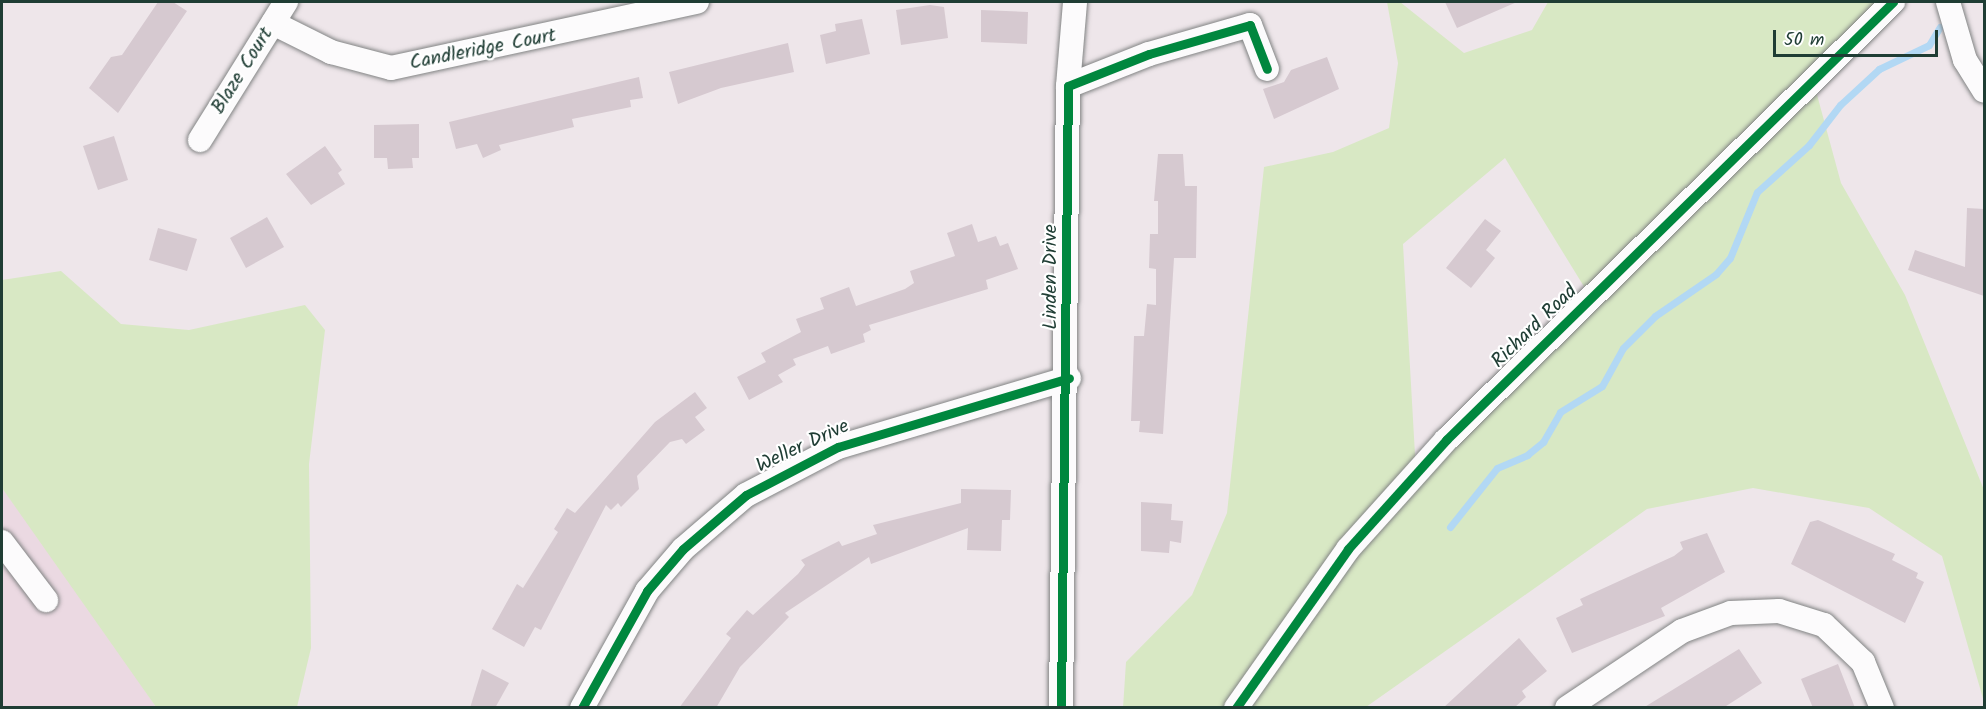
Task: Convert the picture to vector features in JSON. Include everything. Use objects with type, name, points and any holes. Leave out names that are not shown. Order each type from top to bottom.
[{"type":"street","name":"Blaze Court","points":[[200,141],[286,2]]},
{"type":"street","name":"Candleridge Court","points":[[273,23],[331,52],[391,68],[698,2]]},
{"type":"street","name":"Linden Drive","points":[[1061,708],[1069,378],[1068,86],[1075,2]]},
{"type":"street","name":"Richard Road","points":[[1236,708],[1348,549],[1446,440],[1893,2]]},
{"type":"street","points":[[1947,2],[1965,60],[1984,90]]},
{"type":"street","points":[[1068,86],[1149,54],[1250,25],[1267,69]]},
{"type":"street","name":"Weller Drive","points":[[582,708],[647,591],[690,542],[746,495],[838,447],[1069,378]]},
{"type":"street","points":[[2,542],[46,600]]},
{"type":"street","points":[[1567,708],[1682,631],[1731,613],[1779,611],[1824,626],[1863,662],[1882,708]]},
{"type":"shaded area","points":[[2,488],[67,575],[156,707],[2,707]]},
{"type":"green space","points":[[1387,2],[1400,2],[1464,53],[1532,30],[1548,2],[1893,2],[1813,80],[1841,183],[1905,295],[1984,490],[1984,702],[1942,556],[1869,508],[1753,488],[1647,509],[1366,707],[1123,708],[1126,662],[1192,595],[1227,513],[1264,167],[1333,152],[1389,128],[1398,63]],"holes":[[[1505,158],[1591,298],[1416,472],[1403,244]]]},
{"type":"green space","points":[[61,271],[121,324],[189,330],[305,305],[325,330],[309,464],[311,648],[297,707],[156,707],[2,488],[2,280]]},
{"type":"building","points":[[158,2],[173,2],[187,11],[118,113],[89,88],[111,57],[122,55]]},
{"type":"building","points":[[1445,2],[1517,2],[1457,28]]},
{"type":"building","points":[[930,5],[944,7],[948,38],[901,45],[896,10]]},
{"type":"building","points":[[981,10],[1028,12],[1027,44],[981,42]]},
{"type":"building","points":[[862,19],[870,54],[826,64],[820,35],[836,31],[835,24]]},
{"type":"building","points":[[788,43],[794,72],[721,88],[678,104],[669,72]]},
{"type":"building","points":[[1327,57],[1339,89],[1274,119],[1263,89],[1284,82],[1291,70]]},
{"type":"building","points":[[639,77],[643,98],[630,100],[631,107],[572,119],[574,127],[499,145],[501,150],[483,158],[477,144],[456,149],[449,122]]},
{"type":"building","points":[[419,124],[419,158],[412,158],[413,168],[388,169],[387,158],[374,158],[374,125]]},
{"type":"building","points":[[114,136],[128,180],[98,190],[83,146]]},
{"type":"building","points":[[325,146],[342,170],[338,173],[345,184],[311,205],[286,174]]},
{"type":"building","points":[[1158,154],[1183,154],[1185,186],[1197,186],[1196,258],[1174,258],[1163,434],[1139,432],[1140,421],[1131,421],[1134,336],[1144,336],[1147,304],[1156,305],[1156,269],[1149,268],[1150,234],[1158,234],[1158,201],[1154,201]]},
{"type":"building","points":[[1967,208],[1984,209],[1984,296],[1908,270],[1915,250],[1965,267]]},
{"type":"building","points":[[267,217],[284,247],[246,268],[230,238]]},
{"type":"building","points":[[1485,219],[1501,231],[1486,250],[1495,258],[1471,288],[1446,268]]},
{"type":"building","points":[[972,224],[978,242],[996,236],[1000,246],[1008,243],[1018,269],[986,280],[988,289],[869,325],[871,330],[863,334],[865,342],[831,354],[828,346],[793,359],[796,365],[778,375],[783,382],[749,400],[737,377],[766,362],[761,353],[801,332],[796,319],[824,309],[820,298],[849,287],[856,306],[905,289],[914,283],[910,271],[955,256],[947,233]]},
{"type":"building","points":[[158,228],[197,239],[187,271],[149,260]]},
{"type":"building","points":[[695,392],[707,408],[695,417],[705,430],[686,444],[682,439],[670,442],[637,476],[639,489],[621,507],[618,503],[611,510],[606,505],[541,630],[535,627],[524,647],[492,629],[517,584],[523,588],[558,532],[554,529],[567,508],[575,513],[655,422]]},
{"type":"building","points":[[961,489],[1011,490],[1010,520],[1002,520],[1001,551],[967,550],[968,528],[871,564],[869,557],[785,613],[789,617],[740,667],[716,708],[679,708],[731,638],[726,634],[747,610],[753,615],[798,574],[805,565],[801,560],[839,541],[842,546],[877,534],[873,525],[961,503]]},
{"type":"building","points":[[1141,502],[1172,504],[1171,520],[1183,521],[1181,543],[1170,541],[1169,553],[1141,551]]},
{"type":"building","points":[[1818,520],[1895,554],[1892,560],[1918,573],[1916,578],[1924,582],[1905,623],[1791,564],[1810,522]]},
{"type":"building","points":[[1707,533],[1725,572],[1661,608],[1665,616],[1572,653],[1556,618],[1583,605],[1580,599],[1674,556],[1683,549],[1680,542]]},
{"type":"building","points":[[1519,638],[1547,671],[1522,691],[1526,697],[1514,708],[1443,708]]},
{"type":"building","points":[[1739,649],[1762,683],[1723,708],[1643,708]]},
{"type":"building","points":[[1838,664],[1855,708],[1813,708],[1801,679]]},
{"type":"building","points":[[482,669],[509,683],[495,708],[470,708]]},
{"type":"waterway","points":[[1450,527],[1497,468],[1527,455],[1543,442],[1560,412],[1602,386],[1623,348],[1655,316],[1716,274],[1730,258],[1757,192],[1809,145],[1840,105],[1879,69],[1929,45],[1940,27]]},
{"type":"cycle path","points":[[1236,708],[1348,549],[1446,440],[1893,2]]},
{"type":"cycle path","points":[[1061,708],[1068,86],[1149,54],[1250,25],[1267,69]]},
{"type":"cycle path","points":[[582,708],[647,591],[683,549],[746,495],[838,447],[1069,378]]}]
